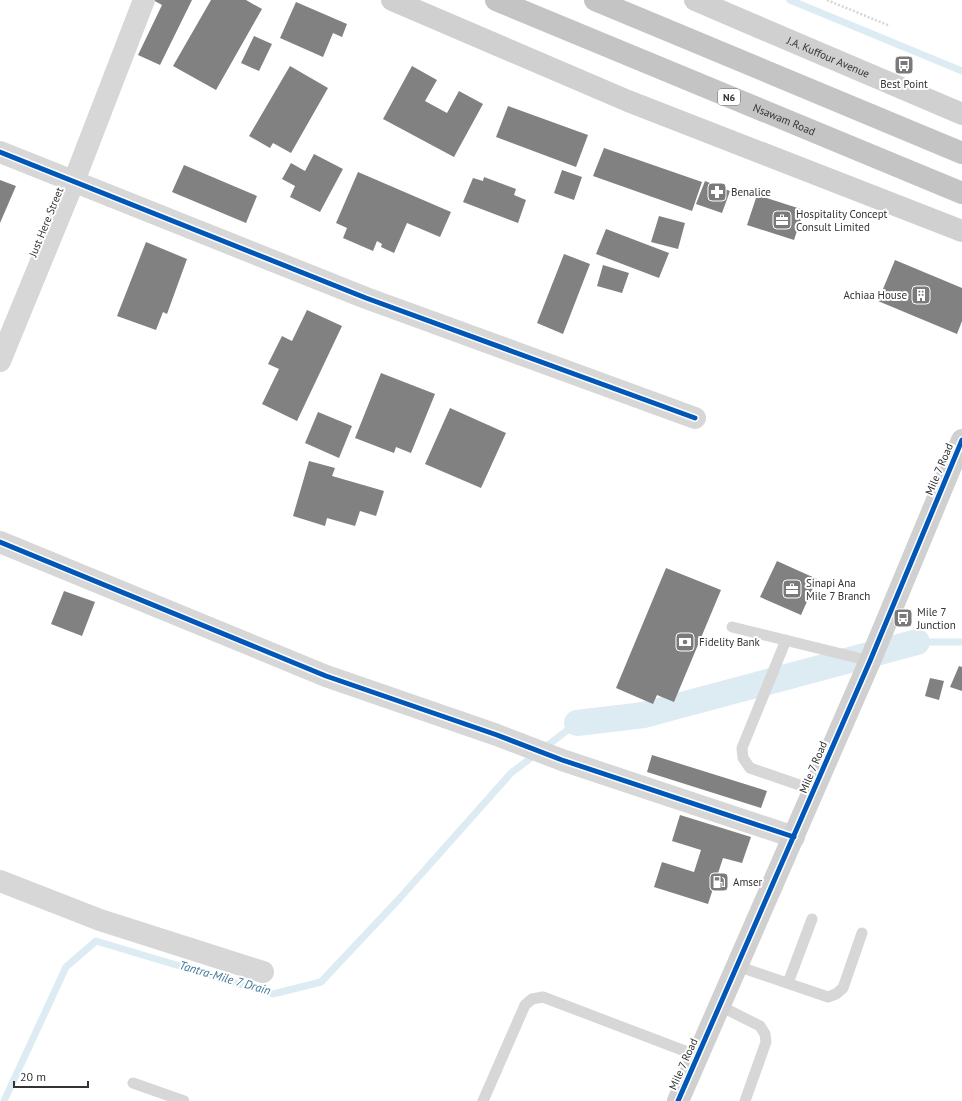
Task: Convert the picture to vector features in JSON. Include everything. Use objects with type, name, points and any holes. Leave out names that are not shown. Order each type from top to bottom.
[{"type":"highway","name":"Nsawam Road","points":[[496,0],[962,194]]},
{"type":"highway","points":[[595,0],[962,153]]},
{"type":"main road","points":[[392,0],[628,100],[962,231]]},
{"type":"main road","name":"J.A. Kuffour Avenue","points":[[695,0],[962,114]]},
{"type":"main road","name":"Mile 7 Road","points":[[678,1101],[870,661],[962,440]]},
{"type":"street","name":"Just Here Street","points":[[0,361],[74,182],[144,0]]},
{"type":"street","points":[[0,152],[366,298],[695,418]]},
{"type":"street","points":[[0,542],[326,676],[497,735],[562,760],[794,837]]},
{"type":"street","points":[[0,881],[100,920],[263,972]]},
{"type":"lane","points":[[732,627],[870,661]]},
{"type":"lane","points":[[786,640],[742,748],[743,758],[750,768],[814,790]]},
{"type":"lane","points":[[788,983],[812,919]]},
{"type":"lane","points":[[737,966],[828,997],[836,994],[843,988],[862,934]]},
{"type":"lane","points":[[483,1101],[525,1005],[532,999],[543,997],[698,1056]]},
{"type":"lane","points":[[720,1006],[760,1026],[765,1034],[766,1042],[745,1101]]},
{"type":"lane","points":[[133,1083],[184,1101]]},
{"type":"path","points":[[826,0],[890,26]]},
{"type":"building","points":[[153,0],[192,0],[160,65],[138,55],[162,5]]},
{"type":"building","points":[[211,0],[246,0],[262,9],[216,90],[173,66]]},
{"type":"building","points":[[296,2],[347,24],[342,37],[333,33],[323,57],[280,38]]},
{"type":"building","points":[[254,36],[272,44],[259,71],[241,63]]},
{"type":"building","points":[[290,66],[328,88],[291,153],[273,143],[270,148],[249,136]]},
{"type":"building","points":[[412,66],[437,80],[425,101],[447,113],[459,91],[483,104],[454,157],[383,119]]},
{"type":"building","points":[[508,106],[588,135],[576,167],[496,137]]},
{"type":"building","points":[[604,148],[702,182],[692,211],[593,176]]},
{"type":"building","points":[[314,154],[343,169],[320,212],[290,197],[295,186],[282,179],[291,163],[305,171]]},
{"type":"building","points":[[184,165],[257,196],[246,223],[172,192]]},
{"type":"building","points":[[562,170],[582,177],[574,200],[554,193]]},
{"type":"building","points":[[358,172],[451,212],[440,237],[407,223],[394,253],[381,247],[382,244],[377,241],[373,251],[343,238],[347,228],[336,223]]},
{"type":"building","points":[[484,177],[516,189],[514,195],[526,200],[518,223],[463,202],[473,178],[483,181]]},
{"type":"building","points":[[0,180],[16,186],[0,223]]},
{"type":"building","points":[[705,181],[730,191],[722,213],[696,204]]},
{"type":"building","points":[[757,195],[804,210],[794,240],[747,225]]},
{"type":"building","points":[[659,216],[685,223],[678,249],[651,242]]},
{"type":"building","points":[[606,229],[669,253],[659,278],[596,254]]},
{"type":"building","points":[[146,242],[187,259],[167,314],[163,312],[156,330],[117,316]]},
{"type":"building","points":[[564,254],[590,264],[563,334],[537,323]]},
{"type":"building","name":"Achiaa House","points":[[895,260],[962,288],[962,321],[957,334],[878,301]]},
{"type":"building","points":[[603,265],[629,273],[622,293],[597,286]]},
{"type":"building","points":[[307,310],[342,326],[297,421],[262,404],[279,369],[268,364],[282,336],[292,341]]},
{"type":"building","points":[[381,373],[435,394],[411,453],[396,447],[394,453],[355,438]]},
{"type":"building","points":[[450,408],[506,433],[481,488],[425,464]]},
{"type":"building","points":[[318,412],[352,426],[339,458],[305,443]]},
{"type":"building","points":[[309,461],[335,468],[332,476],[384,491],[376,516],[360,511],[355,526],[327,518],[325,526],[293,516]]},
{"type":"building","points":[[777,561],[817,579],[801,615],[760,597]]},
{"type":"building","points":[[666,568],[721,590],[674,702],[657,695],[653,704],[616,688]]},
{"type":"building","points":[[64,591],[95,602],[82,636],[51,624]]},
{"type":"building","points":[[959,666],[962,667],[962,691],[950,687]]},
{"type":"building","points":[[930,678],[944,681],[939,700],[925,696]]},
{"type":"building","points":[[652,755],[767,791],[761,808],[647,772]]},
{"type":"building","points":[[680,815],[751,837],[742,863],[723,858],[708,904],[654,887],[662,862],[694,872],[701,850],[672,841]]},
{"type":"waterway","points":[[790,0],[962,71]]},
{"type":"waterway","points":[[917,642],[962,642]]},
{"type":"waterway","points":[[577,723],[644,715],[917,642]]},
{"type":"waterway","name":"Tantra-Mile 7 Drain","points":[[4,1101],[66,967],[96,941],[273,994],[321,982],[399,899],[511,773],[577,723]]},
{"type":"cycle path","points":[[0,152],[366,298],[695,418]]},
{"type":"cycle path","points":[[678,1101],[870,661],[962,440]]},
{"type":"cycle path","points":[[0,542],[326,676],[497,735],[562,760],[794,837]]},
{"type":"place","name":"Best Point","points":[[904,65]]},
{"type":"place","name":"Benalice","points":[[717,192]]},
{"type":"place","name":"Hospitality Concept Consult Limited","points":[[782,220]]},
{"type":"place","name":"Achiaa House","points":[[921,295]]},
{"type":"place","name":"Sinapi Ana Mile 7 Branch","points":[[792,589]]},
{"type":"place","name":"Mile 7 Junction","points":[[903,618]]},
{"type":"place","name":"Fidelity Bank","points":[[685,642]]},
{"type":"place","name":"Amser","points":[[719,882]]}]
